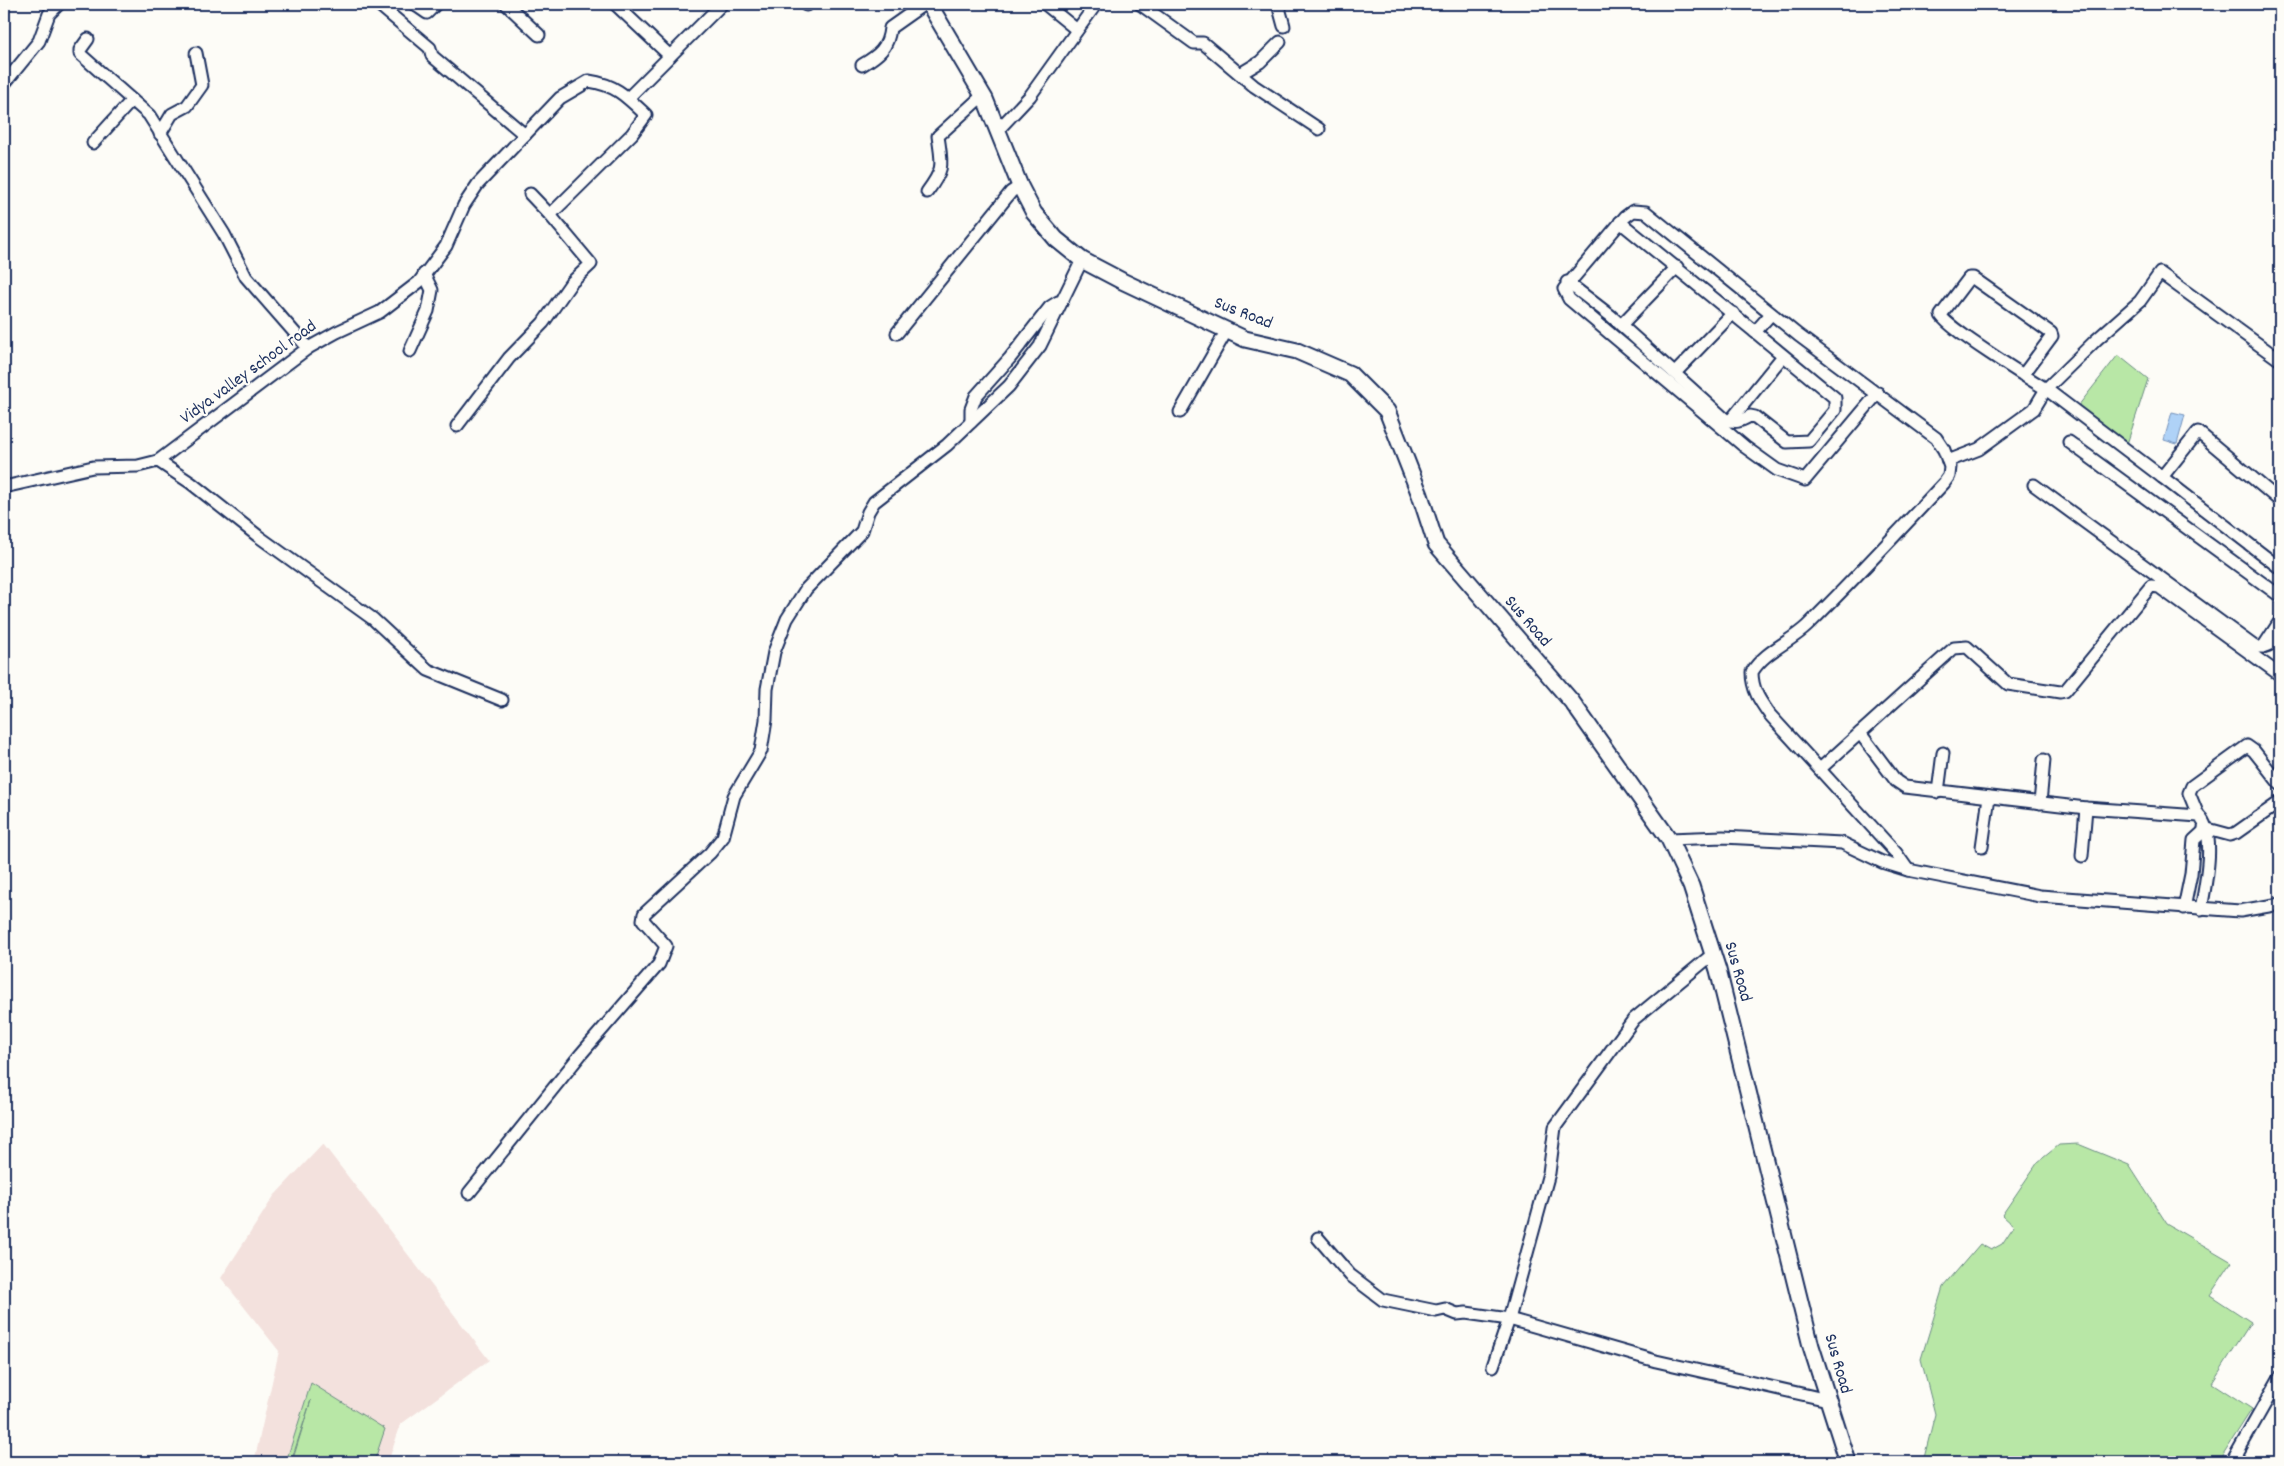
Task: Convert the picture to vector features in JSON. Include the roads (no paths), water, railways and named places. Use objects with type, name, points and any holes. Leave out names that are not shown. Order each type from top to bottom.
[{"type":"main road","name":"Sus Road","points":[[929,4],[983,95],[1020,186],[1034,213],[1056,239],[1082,260],[1245,339],[1297,351],[1350,374],[1387,411],[1420,495],[1436,544],[1572,702],[1669,839],[1691,886],[1713,954],[1780,1212],[1812,1346],[1848,1462]]},
{"type":"street","points":[[4,84],[40,41],[49,14],[59,4]]},
{"type":"street","points":[[378,4],[430,48],[432,56],[525,135]]},
{"type":"street","points":[[414,4],[427,13],[436,4]]},
{"type":"street","points":[[506,4],[539,35]]},
{"type":"street","points":[[615,4],[670,56]]},
{"type":"street","points":[[704,4],[713,13]]},
{"type":"street","points":[[628,98],[722,4]]},
{"type":"street","points":[[862,66],[884,50],[888,44],[890,28],[924,4]]},
{"type":"street","points":[[1045,4],[1078,30]]},
{"type":"street","points":[[997,131],[1030,96],[1096,4]]},
{"type":"street","points":[[1140,4],[1194,43],[1203,43],[1254,86],[1319,128]]},
{"type":"street","points":[[1278,4],[1284,26]]},
{"type":"street","points":[[88,39],[80,50],[80,54],[149,115],[224,234],[246,277],[308,348]]},
{"type":"street","points":[[1240,74],[1260,62],[1280,42]]},
{"type":"street","points":[[160,134],[172,114],[187,106],[202,85],[196,53]]},
{"type":"street","name":"Vidya valley school road","points":[[158,461],[308,348],[380,312],[419,282],[446,246],[464,205],[478,184],[560,98],[589,80],[608,84],[646,114],[632,134],[550,215]]},
{"type":"street","points":[[927,192],[939,176],[942,164],[938,136],[983,95]]},
{"type":"street","points":[[93,143],[132,100]]},
{"type":"street","points":[[897,333],[1011,192],[1020,186]]},
{"type":"street","points":[[457,426],[509,358],[543,323],[571,283],[591,264],[530,194]]},
{"type":"street","points":[[1878,394],[1805,480],[1777,470],[1745,447],[1569,299],[1564,289],[1567,282],[1620,222],[1633,211],[1646,212],[1771,314],[1878,394],[1936,438],[1944,450],[1948,462],[1949,476],[1944,483],[1815,618],[1791,639],[1770,652],[1752,672],[1752,684],[1758,699],[1788,736],[1896,853],[1908,870]]},
{"type":"street","points":[[1567,282],[1621,325],[1730,421],[1738,422],[1750,416],[1755,417],[1787,442],[1801,443],[1809,441],[1835,410],[1834,398],[1677,268],[1639,240],[1620,222]]},
{"type":"street","points":[[470,1193],[580,1054],[660,964],[666,946],[646,925],[643,920],[644,914],[710,853],[723,837],[734,796],[761,751],[766,720],[767,689],[774,652],[792,611],[806,589],[862,531],[868,512],[874,502],[947,445],[1009,386],[1040,346],[1082,260]]},
{"type":"street","points":[[1621,325],[1677,268]]},
{"type":"street","points":[[1948,462],[1979,449],[2034,409],[2046,389],[2096,340],[2140,301],[2160,273],[2280,360]]},
{"type":"street","points":[[410,351],[428,311],[432,290],[424,274]]},
{"type":"street","points":[[2023,374],[2052,336],[2051,333],[1973,278],[1970,278],[1941,317],[2023,374],[2046,389],[2280,568]]},
{"type":"street","points":[[971,422],[971,409],[976,396],[1010,358],[1050,306],[1060,302]]},
{"type":"street","points":[[1675,374],[1732,313]]},
{"type":"street","points":[[1755,332],[1771,314]]},
{"type":"street","points":[[1180,412],[1227,330]]},
{"type":"street","points":[[1730,421],[1783,356]]},
{"type":"street","points":[[2162,477],[2198,432],[2280,501]]},
{"type":"street","points":[[2070,442],[2280,596]]},
{"type":"street","points":[[4,487],[93,467],[138,466],[158,461],[191,483],[258,536],[373,618],[428,670],[502,700]]},
{"type":"street","points":[[2034,485],[2256,646],[2263,648],[2275,642],[2280,635]]},
{"type":"street","points":[[1820,769],[1954,648],[1966,647],[2008,684],[2060,692],[2066,691],[2151,586],[2159,587],[2280,675]]},
{"type":"street","points":[[2263,648],[2280,621]]},
{"type":"street","points":[[1860,734],[1900,784],[1938,792],[2086,808],[2198,816]]},
{"type":"street","points":[[2201,910],[2210,843],[2203,821],[2198,816],[2189,793],[2192,786],[2248,746],[2254,750],[2280,784]]},
{"type":"street","points":[[1938,792],[1944,753]]},
{"type":"street","points":[[2040,803],[2044,760]]},
{"type":"street","points":[[1982,847],[1989,797]]},
{"type":"street","points":[[2204,829],[2230,835],[2236,833],[2280,802]]},
{"type":"street","points":[[2082,856],[2086,808]]},
{"type":"street","points":[[2184,908],[2191,874],[2194,840],[2204,829]]},
{"type":"street","points":[[1669,839],[1723,837],[1842,843],[1882,862],[1908,870],[2040,896],[2201,910],[2240,911],[2280,904]]},
{"type":"street","points":[[1493,1366],[1549,1173],[1555,1127],[1634,1019],[1713,954]]},
{"type":"street","points":[[1318,1238],[1350,1275],[1383,1300],[1436,1311],[1445,1310],[1457,1314],[1466,1313],[1508,1319],[1656,1361],[1828,1400]]},
{"type":"street","points":[[2232,1462],[2280,1377]]},
{"type":"water","points":[[2172,412],[2185,415],[2177,444],[2164,440]]}]
